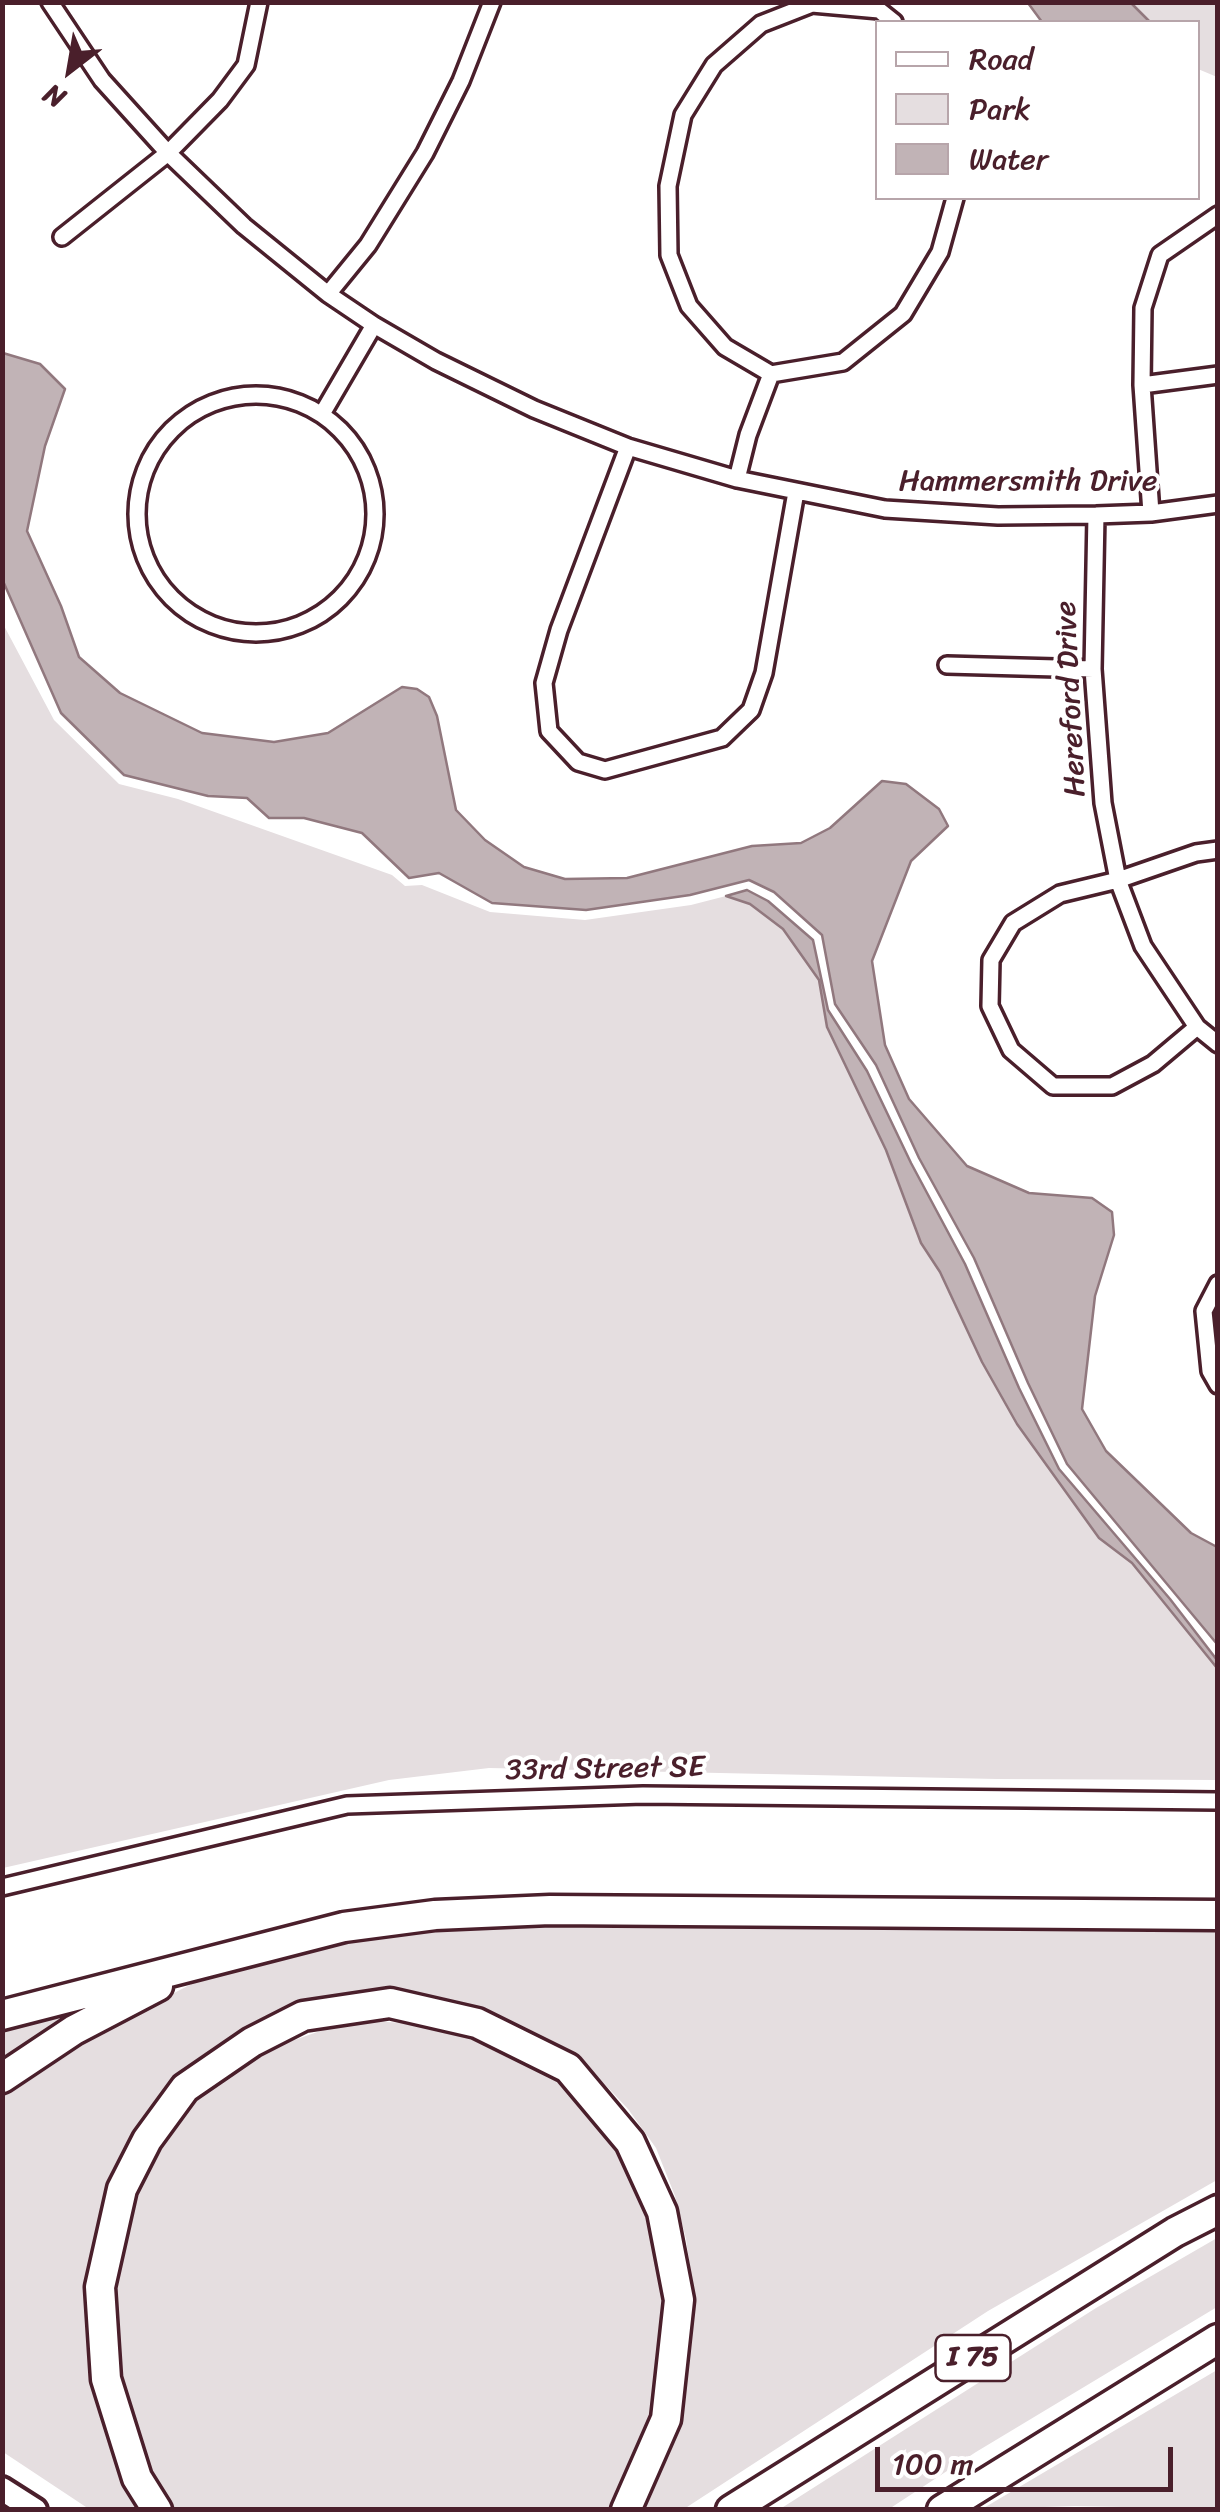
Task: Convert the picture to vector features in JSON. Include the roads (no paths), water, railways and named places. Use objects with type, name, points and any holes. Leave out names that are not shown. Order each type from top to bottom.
[{"type":"highway","points":[[2,2015],[344,1927],[435,1915],[550,1910],[1218,1915]]},
{"type":"highway","points":[[2,2078],[74,2030],[199,1964]]},
{"type":"highway","points":[[158,2510],[137,2478],[106,2379],[100,2286],[122,2189],[147,2140],[186,2088],[252,2042],[303,2016],[390,2003],[478,2023],[568,2068],[630,2142],[662,2212],[679,2300],[666,2420],[626,2510]]},
{"type":"highway","name":"I 75","points":[[730,2510],[1175,2232],[1218,2210]]},
{"type":"highway","points":[[942,2510],[1218,2339]]},
{"type":"main road","points":[[2,2489],[35,2510]]},
{"type":"street","name":"Hammersmith Drive","points":[[50,2],[102,80],[168,153],[244,226],[374,326],[534,409],[628,447],[737,479],[885,509],[998,516],[1096,515],[1218,504]]},
{"type":"street","points":[[62,237],[168,153],[220,100],[246,65],[259,2]]},
{"type":"street","points":[[328,294],[368,245],[424,154],[461,81],[492,2]]},
{"type":"street","points":[[892,20],[879,10],[812,4],[761,24],[714,65],[683,115],[668,186],[669,255],[689,306],[725,346],[771,374],[843,362],[903,314],[940,252],[954,200]]},
{"type":"street","points":[[1151,513],[1142,384],[1142,308],[1160,256],[1218,215]]},
{"type":"street","points":[[322,414],[374,326]]},
{"type":"street","points":[[737,479],[748,435],[771,374]]},
{"type":"street","points":[[1142,384],[1218,375]]},
{"type":"street","points":[[272,395],[322,414],[360,452],[376,504],[370,557],[340,602],[294,629],[241,634],[190,615],[153,576],[136,525],[143,472],[172,428],[218,400],[272,395]]},
{"type":"street","points":[[628,447],[559,630],[544,683],[550,731],[578,762],[605,770],[722,738],[751,710],[764,672],[796,492]]},
{"type":"street","name":"Hereford Drive","points":[[1096,515],[1093,668],[1104,802],[1118,880]]},
{"type":"street","points":[[948,665],[1093,668]]},
{"type":"street","points":[[1197,1027],[1154,1064],[1112,1086],[1053,1086],[1012,1050],[990,1006],[990,960],[1013,923],[1060,894],[1118,880],[1196,853],[1218,850]]},
{"type":"street","points":[[1118,880],[1143,946],[1197,1027],[1218,1044]]},
{"type":"street","points":[[1218,1284],[1204,1311],[1210,1371],[1218,1385]]},
{"type":"street","name":"33rd Street SE","points":[[2,1887],[347,1805],[643,1795],[1218,1800]]},
{"type":"water","points":[[1028,3],[1131,3],[1148,20],[1041,20]]},
{"type":"water","points":[[3,353],[40,364],[65,389],[45,446],[27,531],[79,657],[120,693],[202,733],[274,742],[328,733],[402,687],[417,689],[429,697],[437,716],[456,810],[485,840],[524,867],[565,879],[627,878],[752,846],[801,843],[830,828],[882,781],[906,784],[939,809],[948,826],[911,861],[872,961],[885,1045],[909,1099],[967,1166],[1029,1193],[1092,1198],[1112,1212],[1114,1235],[1095,1296],[1082,1409],[1106,1451],[1191,1533],[1217,1547],[1217,1644],[1067,1464],[974,1258],[919,1158],[876,1065],[835,1004],[822,935],[774,892],[749,880],[690,895],[586,910],[492,903],[439,873],[409,878],[362,833],[304,818],[269,818],[247,798],[208,796],[124,775],[61,713],[3,581]]},
{"type":"water","points":[[747,890],[768,901],[813,940],[828,1010],[867,1071],[965,1264],[1059,1469],[1170,1599],[1217,1660],[1217,1668],[1132,1563],[1099,1538],[1017,1424],[982,1362],[940,1272],[921,1243],[886,1150],[827,1027],[819,980],[783,929],[750,904],[726,896]]}]
